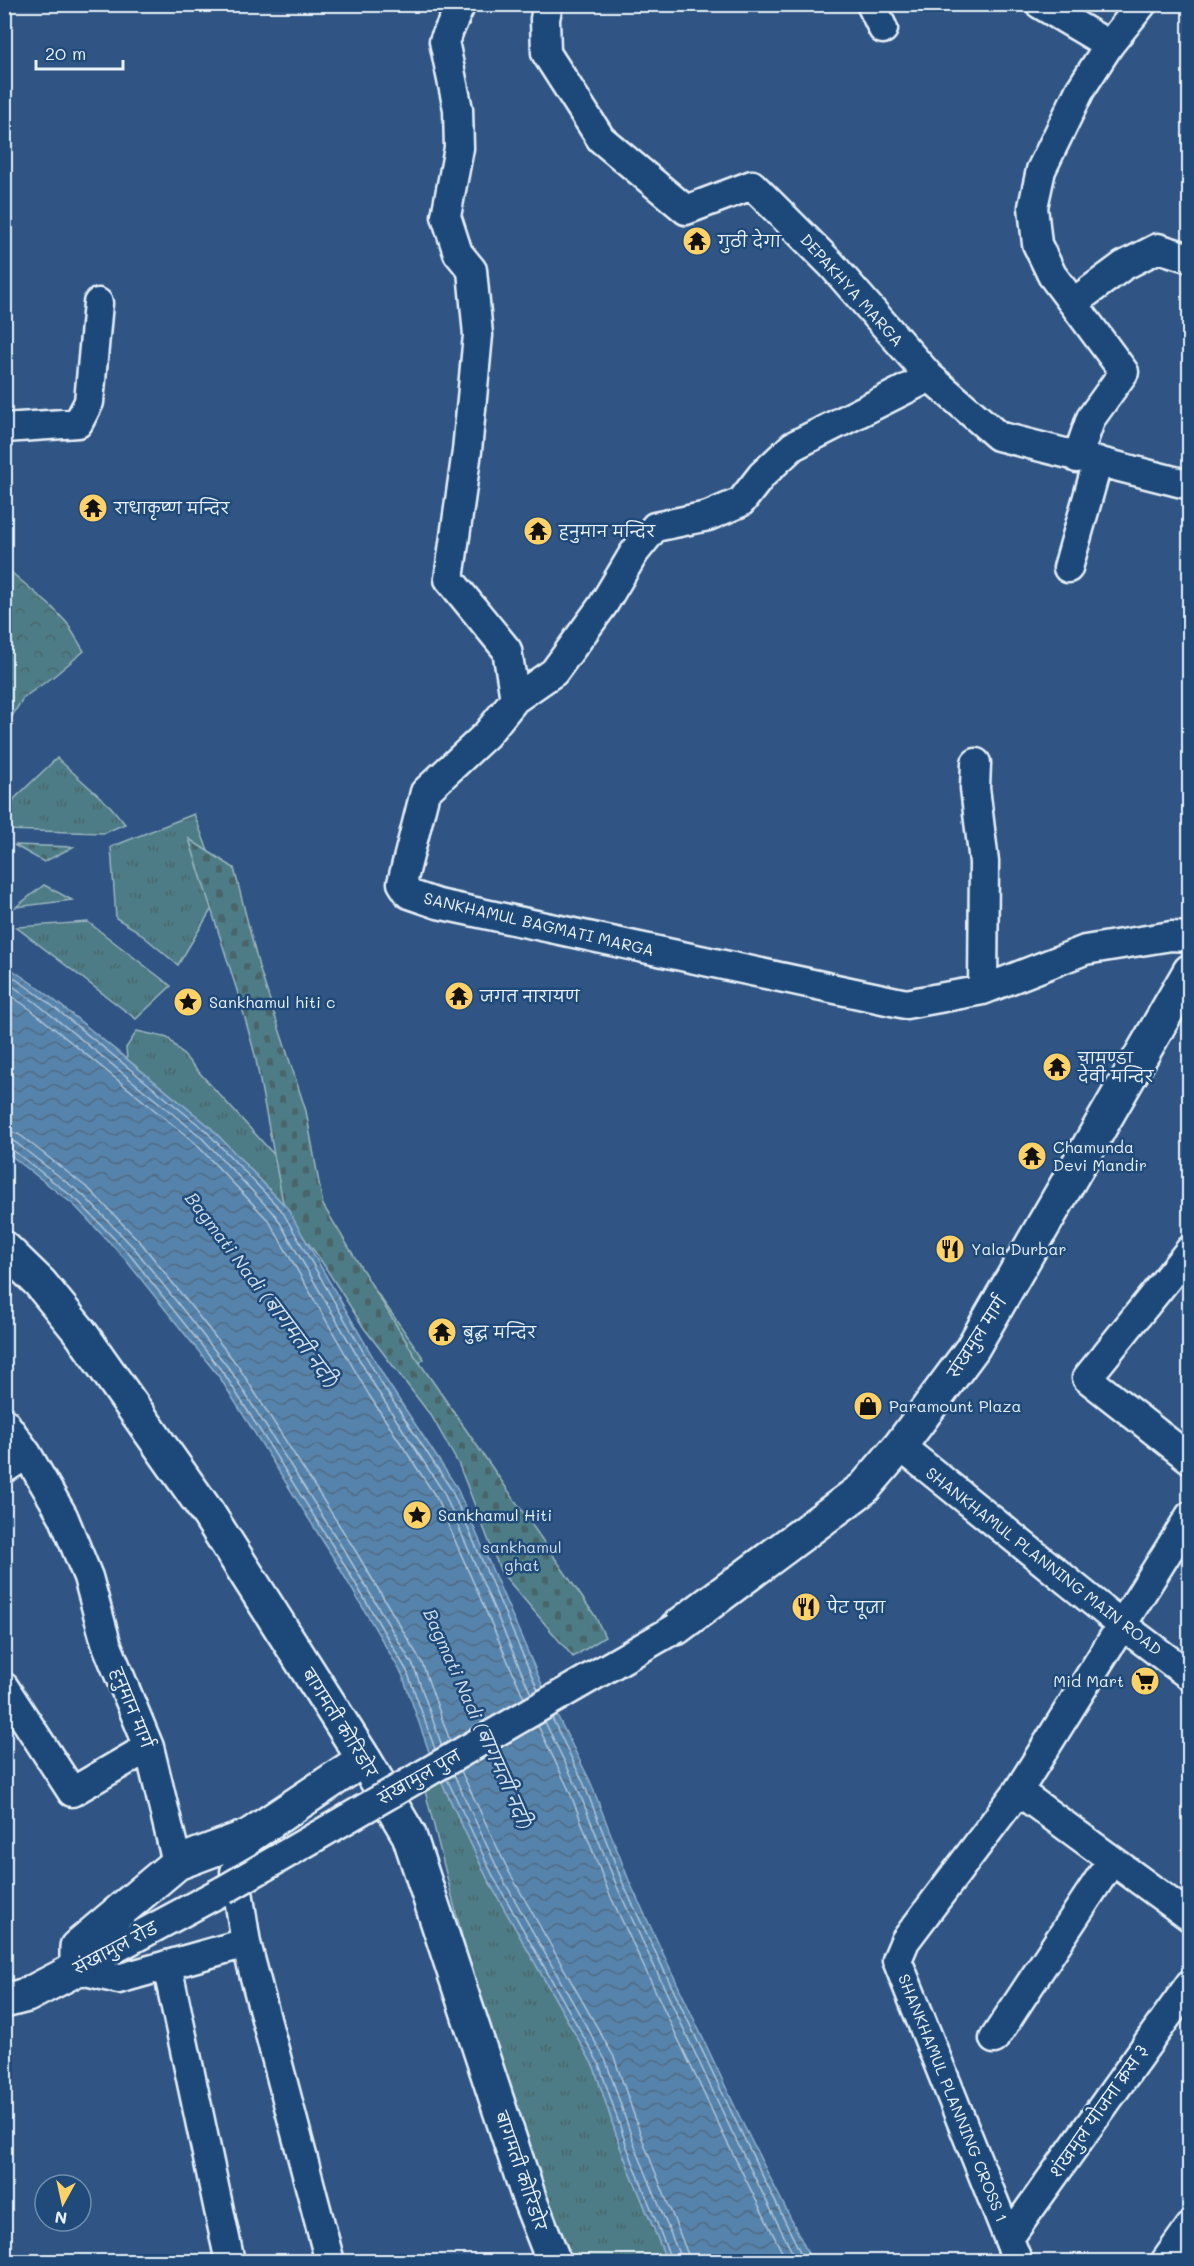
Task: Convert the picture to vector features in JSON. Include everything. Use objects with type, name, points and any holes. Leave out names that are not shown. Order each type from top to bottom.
[{"type":"main road","name":"संखमुल मार्ग","points":[[676,1628],[864,1488],[900,1446],[972,1349],[1190,970]]},
{"type":"main road","name":"बागमती कोरिडोर","points":[[4,1248],[40,1283],[87,1342],[209,1515],[364,1759],[409,1835],[526,2190],[554,2262]]},
{"type":"main road","points":[[77,1969],[76,1947],[177,1863],[249,1836],[364,1759]]},
{"type":"main road","name":"संखामुल रोड","points":[[4,2001],[27,1995],[77,1969]]},
{"type":"street","points":[[461,4],[444,41],[458,109],[459,148],[446,216],[458,253],[472,270],[478,335],[467,451],[449,579],[507,650],[515,699]]},
{"type":"street","name":"DEPAKHYA MARGA","points":[[549,4],[545,20],[546,53],[601,139],[686,210],[752,185],[831,264],[930,377],[998,436],[1190,485]]},
{"type":"street","points":[[1040,4],[1109,45]]},
{"type":"street","points":[[1068,568],[1088,460],[1091,418],[1124,372],[1052,275],[1037,243],[1033,207],[1041,170],[1080,90],[1109,45],[1142,4]]},
{"type":"street","points":[[1073,303],[1123,266],[1158,248],[1190,258]]},
{"type":"street","points":[[4,428],[78,423],[89,402],[98,303]]},
{"type":"street","name":"SANKHAMUL BAGMATI MARGA","points":[[930,377],[793,446],[762,475],[741,502],[708,516],[655,527],[554,672],[515,699],[486,735],[425,792],[402,883],[409,894],[438,904],[906,1004],[983,990],[1085,950],[1171,936],[1190,937]]},
{"type":"street","points":[[976,763],[975,788],[984,861],[983,990]]},
{"type":"street","points":[[1190,1250],[1087,1377],[1190,1459]]},
{"type":"street","name":"हनुमान मार्ग","points":[[4,1422],[16,1462],[63,1516],[88,1578],[106,1643],[149,1747],[177,1863]]},
{"type":"street","name":"SHANKHAMUL PLANNING MAIN ROAD","points":[[900,1446],[1122,1625],[1190,1676]]},
{"type":"street","name":"SHANKHAMUL PLANNING CROSS 1","points":[[1013,2250],[897,1960],[905,1941],[1018,1791],[1190,1516]]},
{"type":"street","name":"संखामुल पुल","points":[[224,1890],[676,1628]]},
{"type":"street","points":[[4,1687],[72,1792],[149,1747]]},
{"type":"street","points":[[1018,1791],[1190,1917]]},
{"type":"street","points":[[249,1836],[236,1872],[246,1943],[330,2262]]},
{"type":"street","points":[[994,2039],[1112,1860]]},
{"type":"street","name":"संखामुल रोड","points":[[77,1969],[224,1890]]},
{"type":"street","points":[[77,1969],[118,1979],[246,1943]]},
{"type":"street","points":[[167,1965],[230,2262]]},
{"type":"street","name":"शंखमुल योजना क्रस ३","points":[[1013,2250],[1190,1984]]},
{"type":"street","points":[[1165,2262],[1190,2226]]},
{"type":"green space","points":[[5,567],[52,607],[67,623],[84,651],[23,698],[5,728]]},
{"type":"green space","points":[[57,758],[111,807],[125,824],[104,833],[6,830],[14,799]]},
{"type":"green space","points":[[194,814],[223,890],[178,965],[136,930],[116,918],[111,847]]},
{"type":"green space","name":"sankhamul ghat","points":[[189,839],[234,868],[259,967],[306,1111],[323,1205],[415,1356],[595,1616],[605,1637],[573,1657],[501,1572],[459,1465],[432,1417],[364,1328],[318,1256],[285,1213],[255,1055]]},
{"type":"green space","points":[[14,845],[73,847],[44,862]]},
{"type":"green space","points":[[44,885],[72,900],[16,907]]},
{"type":"green space","points":[[88,922],[171,986],[136,1019],[16,927]]},
{"type":"green space","points":[[137,1031],[168,1038],[297,1180],[424,1359],[406,1373],[287,1208],[209,1126],[127,1059],[126,1048]]},
{"type":"green space","points":[[434,1766],[488,1880],[594,2067],[621,2149],[667,2261],[573,2261],[493,2058],[423,1783]]},
{"type":"water","name":"Bagmati Nadi (बागमती नदी)","points":[[4,964],[43,991],[209,1126],[287,1208],[388,1383],[456,1486],[543,1687],[590,1781],[630,1883],[744,2126],[812,2261],[667,2261],[621,2149],[594,2067],[488,1880],[434,1766],[402,1674],[336,1562],[220,1378],[125,1259],[74,1205],[5,1151]]},
{"type":"place","name":"गुठी देगा","points":[[697,241]]},
{"type":"place","name":"राधाकृष्ण मन्दिर","points":[[93,508]]},
{"type":"place","name":"हनुमान मन्दिर","points":[[538,531]]},
{"type":"place","name":"जगत नारायण","points":[[459,996]]},
{"type":"place","name":"Sankhamul hiti c","points":[[188,1002]]},
{"type":"place","name":"चामुण्डा देवी मन्दिर","points":[[1057,1067]]},
{"type":"place","name":"Chamunda Devi Mandir","points":[[1032,1156]]},
{"type":"place","name":"Yala Durbar","points":[[950,1249]]},
{"type":"place","name":"बुद्ध मन्दिर","points":[[442,1332]]},
{"type":"place","name":"Paramount Plaza","points":[[868,1406]]},
{"type":"place","name":"Sankhamul Hiti","points":[[417,1515]]},
{"type":"place","name":"पेट पूजा","points":[[806,1607]]},
{"type":"place","name":"Mid Mart","points":[[1145,1681]]}]
